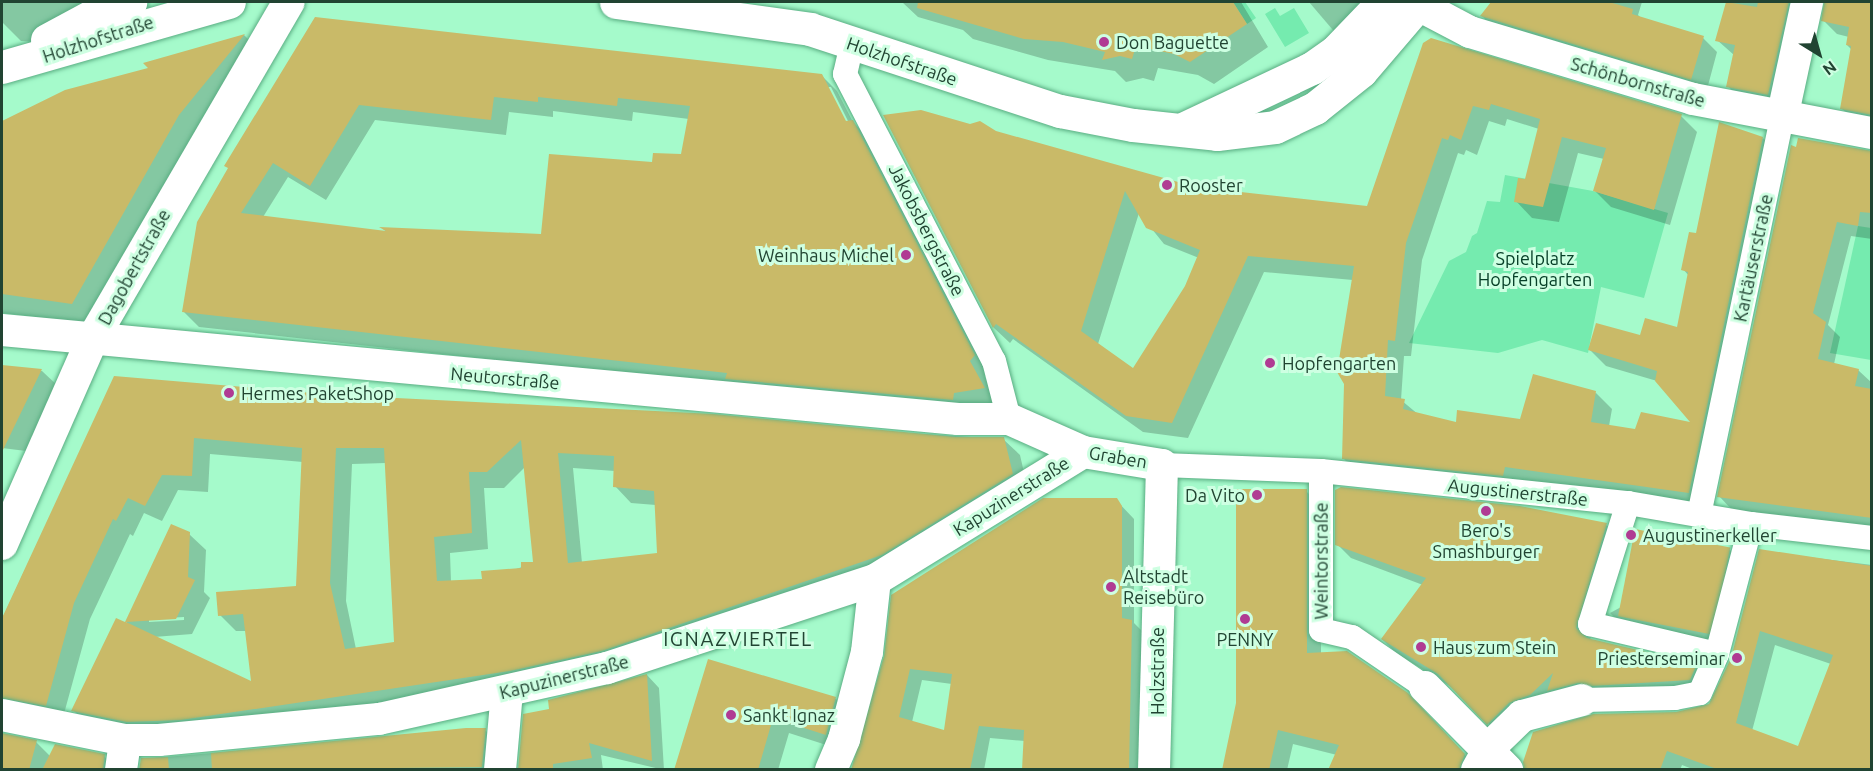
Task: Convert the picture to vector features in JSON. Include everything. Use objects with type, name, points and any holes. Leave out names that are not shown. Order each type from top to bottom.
[{"type":"street","name":"Holzhofstraße","points":[[130,2],[87,18],[2,67],[229,2]]},
{"type":"street","name":"Dagobertstraße","points":[[2,544],[92,340],[289,2]]},
{"type":"street","name":"Holzhofstraße","points":[[616,2],[814,15],[852,44],[1060,111],[1133,125],[1185,128],[1217,134],[1256,132],[1298,117],[1352,81],[1417,2]]},
{"type":"street","name":"Holzhofstraße","points":[[1185,128],[1302,75],[1336,51],[1383,2]]},
{"type":"street","name":"Schönbornstraße","points":[[1417,2],[1470,32],[1693,99],[1782,118],[1872,133]]},
{"type":"street","name":"Kartäuserstraße","points":[[1699,515],[1807,2]]},
{"type":"street","name":"Jakobsbergstraße","points":[[852,44],[845,74],[994,361],[1009,419]]},
{"type":"street","name":"Neutorstraße","points":[[2,330],[958,419],[1009,419]]},
{"type":"street","name":"Graben","points":[[1009,419],[1083,452],[1162,465]]},
{"type":"street","name":"Kapuzinerstraße","points":[[2,715],[123,755],[379,719],[607,668],[875,580],[1083,452]]},
{"type":"street","name":"Augustinerstraße","points":[[1162,465],[1321,471],[1628,503],[1751,524],[1872,538]]},
{"type":"street","name":"Holzstraße","points":[[1154,770],[1162,465]]},
{"type":"street","name":"Weintorstraße","points":[[1321,471],[1322,630],[1352,638],[1425,687],[1491,762]]},
{"type":"street","points":[[1628,503],[1590,624],[1717,654]]},
{"type":"street","points":[[1491,762],[1522,716],[1582,700],[1675,698],[1700,693],[1717,654],[1751,524]]},
{"type":"street","points":[[831,770],[844,739],[867,652],[875,580]]},
{"type":"street","points":[[500,770],[507,691]]},
{"type":"green space","points":[[1233,2],[1245,2],[1256,18],[1247,24]]},
{"type":"green space","points":[[1275,8],[1280,16],[1294,8],[1309,33],[1285,47],[1265,14]]},
{"type":"green space","name":"Spielplatz Hopfengarten","points":[[1505,175],[1593,191],[1668,213],[1644,298],[1601,287],[1588,353],[1542,340],[1498,353],[1409,343],[1449,261],[1466,252],[1472,236],[1477,233],[1487,201],[1500,202]]},
{"type":"green space","points":[[1858,226],[1871,228],[1871,360],[1830,353]]},
{"type":"building","points":[[918,2],[1233,2],[1247,24],[1190,62],[1174,54],[1136,46],[1132,59],[1120,56],[1102,60],[1105,52],[1063,42],[1024,39],[917,8]]},
{"type":"building","points":[[1491,2],[1609,2],[1633,9],[1632,14],[1704,36],[1691,80],[1480,16]]},
{"type":"building","points":[[1726,2],[1757,7],[1758,2],[1789,2],[1768,95],[1726,87],[1735,45],[1715,41]]},
{"type":"building","points":[[1824,2],[1872,2],[1872,115],[1840,109],[1851,46],[1846,45],[1849,27],[1821,21]]},
{"type":"building","points":[[315,17],[822,74],[846,121],[853,120],[975,355],[970,361],[985,388],[954,393],[953,400],[725,379],[727,373],[182,312],[197,222],[228,168],[224,166]],"holes":[[[494,97],[538,102],[538,97],[617,106],[618,98],[690,106],[681,154],[653,153],[652,162],[549,154],[541,234],[379,227],[386,231],[241,213],[273,163],[310,186],[359,105],[491,120]]]},
{"type":"building","points":[[245,34],[179,115],[72,304],[2,294],[2,121],[65,90],[148,68],[143,63]]},
{"type":"building","points":[[1431,38],[1682,114],[1654,210],[1593,191],[1606,148],[1562,137],[1543,207],[1514,202],[1518,178],[1525,179],[1540,119],[1491,104],[1489,110],[1473,106],[1461,140],[1450,135],[1448,140],[1442,138],[1406,243],[1395,341],[1388,340],[1385,396],[1405,399],[1403,409],[1456,422],[1457,410],[1520,419],[1533,374],[1596,391],[1591,422],[1635,429],[1641,412],[1690,422],[1655,381],[1657,371],[1588,350],[1596,323],[1640,335],[1645,318],[1677,327],[1688,272],[1681,270],[1689,232],[1696,233],[1719,122],[1763,137],[1689,493],[1505,467],[1503,476],[1342,459],[1344,384],[1337,372],[1354,266],[1248,256],[1172,423],[1126,416],[996,324],[993,328],[883,115],[921,110],[970,124],[980,121],[996,131],[1196,187],[1367,206],[1423,43]],"holes":[[[1125,191],[1146,228],[1200,250],[1185,286],[1133,368],[1081,331]]]},
{"type":"building","points":[[1798,138],[1872,151],[1872,213],[1860,212],[1858,226],[1837,222],[1813,313],[1826,322],[1818,359],[1859,369],[1855,386],[1872,389],[1872,518],[1717,497],[1791,145],[1796,147]]},
{"type":"building","points":[[2,365],[42,369],[2,452]]},
{"type":"building","points":[[114,376],[337,395],[714,414],[956,437],[1004,437],[1013,474],[882,555],[602,651],[510,671],[181,720],[127,722],[71,711],[116,618],[125,622],[171,524],[190,532],[188,577],[195,580],[176,619],[126,622],[251,681],[243,614],[218,616],[216,592],[296,586],[302,448],[194,438],[192,476],[162,475],[145,506],[128,498],[116,521],[113,519],[74,603],[46,706],[2,698],[2,618]],"holes":[[[521,440],[533,562],[521,562],[521,568],[481,571],[482,579],[437,581],[434,537],[472,533],[469,472],[487,472]],[[336,448],[384,448],[394,642],[345,649],[330,583]],[[558,453],[614,456],[613,487],[654,491],[657,553],[568,563]]]},
{"type":"building","points":[[1341,487],[1520,506],[1607,523],[1576,628],[1587,638],[1697,664],[1690,680],[1592,686],[1578,683],[1547,691],[1553,673],[1530,695],[1509,703],[1487,725],[1438,674],[1381,639],[1426,578],[1335,545],[1335,490]]},
{"type":"building","points":[[1236,489],[1307,489],[1307,653],[1347,651],[1408,693],[1465,754],[1459,770],[1328,770],[1339,745],[1278,730],[1269,770],[1222,770],[1236,703]]},
{"type":"building","points":[[1043,498],[1117,498],[1122,506],[1122,618],[1132,620],[1129,770],[1022,770],[1024,730],[979,726],[970,770],[851,770],[884,656],[891,595]],"holes":[[[910,669],[952,674],[944,730],[899,717]]]},
{"type":"building","points":[[1635,529],[1730,548],[1713,635],[1618,616]]},
{"type":"building","name":"Priesterseminar","points":[[1759,549],[1872,566],[1872,770],[1720,770],[1667,751],[1660,770],[1524,770],[1523,762],[1533,732],[1593,714],[1676,712],[1709,704],[1731,658]],"holes":[[[1760,631],[1833,655],[1798,746],[1736,723]]]},
{"type":"building","name":"Sankt Ignaz","points":[[708,659],[836,697],[826,735],[773,718],[758,770],[674,770]]},
{"type":"building","points":[[647,674],[652,761],[589,743],[592,758],[553,764],[553,770],[518,770],[523,714],[549,709],[548,700]]},
{"type":"building","points":[[466,728],[486,728],[482,767],[212,770],[211,753]]},
{"type":"building","points":[[2,733],[37,740],[29,770],[2,770]]},
{"type":"building","points":[[55,744],[105,754],[103,770],[42,770]]},
{"type":"building","points":[[168,757],[169,770],[139,770],[141,758]]},
{"type":"place","name":"Don Baguette","points":[[1104,42]]},
{"type":"place","name":"Rooster","points":[[1167,185]]},
{"type":"place","name":"Weinhaus Michel","points":[[906,255]]},
{"type":"place","name":"Hopfengarten","points":[[1270,363]]},
{"type":"place","name":"Hermes PaketShop","points":[[229,393]]},
{"type":"place","name":"Da Vito","points":[[1257,495]]},
{"type":"place","name":"Bero's Smashburger","points":[[1486,511]]},
{"type":"place","name":"Augustinerkeller","points":[[1631,535]]},
{"type":"place","name":"Altstadt Reisebüro","points":[[1111,587]]},
{"type":"place","name":"PENNY","points":[[1245,619]]},
{"type":"place","name":"Haus zum Stein","points":[[1421,647]]},
{"type":"place","name":"Priesterseminar","points":[[1737,658]]},
{"type":"place","name":"Sankt Ignaz","points":[[731,715]]},
{"type":"district","name":"IGNAZVIERTEL","points":[[738,638]]}]
